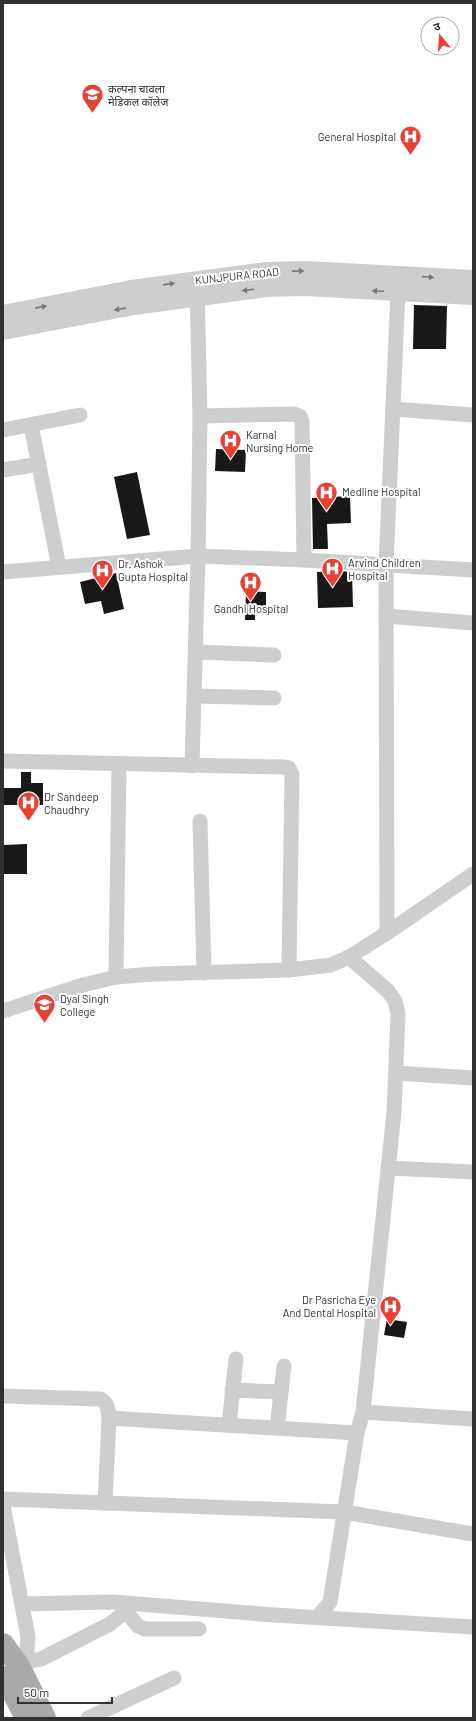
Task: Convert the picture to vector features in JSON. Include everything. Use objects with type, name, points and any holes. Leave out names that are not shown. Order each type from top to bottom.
[{"type":"main road","points":[[3,1644],[45,1718]]},
{"type":"main road","points":[[15,1667],[9,1685],[26,1718]]},
{"type":"street","name":"KUNJPURA ROAD","points":[[3,331],[134,306],[197,288],[266,271],[306,270],[473,279]]},
{"type":"street","name":"KUNJPURA ROAD","points":[[3,314],[131,289],[305,287],[473,296]]},
{"type":"street","points":[[192,766],[195,696],[200,416],[197,288]]},
{"type":"street","points":[[387,933],[386,565],[398,292]]},
{"type":"street","points":[[393,410],[473,414]]},
{"type":"street","points":[[200,416],[294,414],[300,416],[302,421],[304,560]]},
{"type":"street","points":[[3,430],[80,415]]},
{"type":"street","points":[[31,425],[59,567]]},
{"type":"street","points":[[3,470],[39,464]]},
{"type":"street","points":[[3,572],[198,556],[304,560],[473,570]]},
{"type":"street","points":[[386,616],[473,623]]},
{"type":"street","points":[[196,652],[274,655]]},
{"type":"street","points":[[195,696],[274,698]]},
{"type":"street","points":[[3,761],[289,768],[292,774],[289,970]]},
{"type":"street","points":[[116,977],[119,764]]},
{"type":"street","points":[[200,821],[204,973]]},
{"type":"street","points":[[3,1010],[79,986],[116,977],[153,974],[289,970],[331,965],[349,957],[387,933],[473,874]]},
{"type":"street","points":[[318,1617],[330,1602],[357,1433],[363,1412],[389,1168],[396,1073],[398,1014],[395,1001],[388,991],[349,957]]},
{"type":"street","points":[[396,1073],[473,1078]]},
{"type":"street","points":[[389,1168],[473,1172]]},
{"type":"street","points":[[229,1425],[236,1359]]},
{"type":"street","points":[[277,1428],[284,1366]]},
{"type":"street","points":[[232,1390],[281,1392]]},
{"type":"street","points":[[3,1396],[100,1399],[105,1401],[108,1407],[109,1418],[105,1503]]},
{"type":"street","points":[[363,1412],[473,1419]]},
{"type":"street","points":[[109,1418],[357,1433]]},
{"type":"street","points":[[3,1499],[344,1512],[473,1534]]},
{"type":"street","points":[[3,1505],[28,1643],[27,1650],[15,1667]]},
{"type":"street","points":[[22,1604],[113,1602],[126,1606],[473,1627]]},
{"type":"street","points":[[126,1606],[138,1626],[145,1629],[199,1629]]},
{"type":"street","points":[[15,1667],[41,1659],[110,1624],[121,1615],[126,1606]]},
{"type":"street","points":[[88,1718],[174,1678]]},
{"type":"building","points":[[414,305],[447,306],[446,349],[413,349]]},
{"type":"building","points":[[216,449],[246,450],[245,472],[215,471]]},
{"type":"building","points":[[137,472],[150,535],[127,539],[114,477]]},
{"type":"building","points":[[350,496],[351,523],[327,524],[328,549],[313,549],[312,498]]},
{"type":"building","points":[[317,572],[352,572],[353,607],[318,608]]},
{"type":"building","points":[[116,573],[124,609],[104,614],[101,601],[85,604],[80,582]]},
{"type":"building","points":[[246,591],[266,592],[266,614],[255,614],[255,620],[245,620]]},
{"type":"building","points":[[21,772],[31,772],[31,783],[43,783],[43,805],[3,805],[3,788],[21,788]]},
{"type":"building","points":[[27,844],[27,874],[3,874],[3,845]]},
{"type":"building","points":[[387,1319],[407,1322],[404,1338],[384,1335]]},
{"type":"place","name":"कल्पना चावला मेडिकल कॉलेज","points":[[92,114]]},
{"type":"place","name":"General Hospital","points":[[411,156]]},
{"type":"place","name":"Karnal Nursing Home","points":[[230,460]]},
{"type":"place","name":"Medline Hospital","points":[[327,512]]},
{"type":"place","name":"Arvind Children Hospital","points":[[333,588]]},
{"type":"place","name":"Dr. Ashok Gupta Hospital","points":[[102,590]]},
{"type":"place","name":"Gandhi Hospital","points":[[251,602]]},
{"type":"place","name":"Dr Sandeep Chaudhry","points":[[28,822]]},
{"type":"place","name":"Dyal Singh College","points":[[45,1024]]},
{"type":"place","name":"Dr Pasricha Eye And Dental Hospital","points":[[391,1326]]}]
